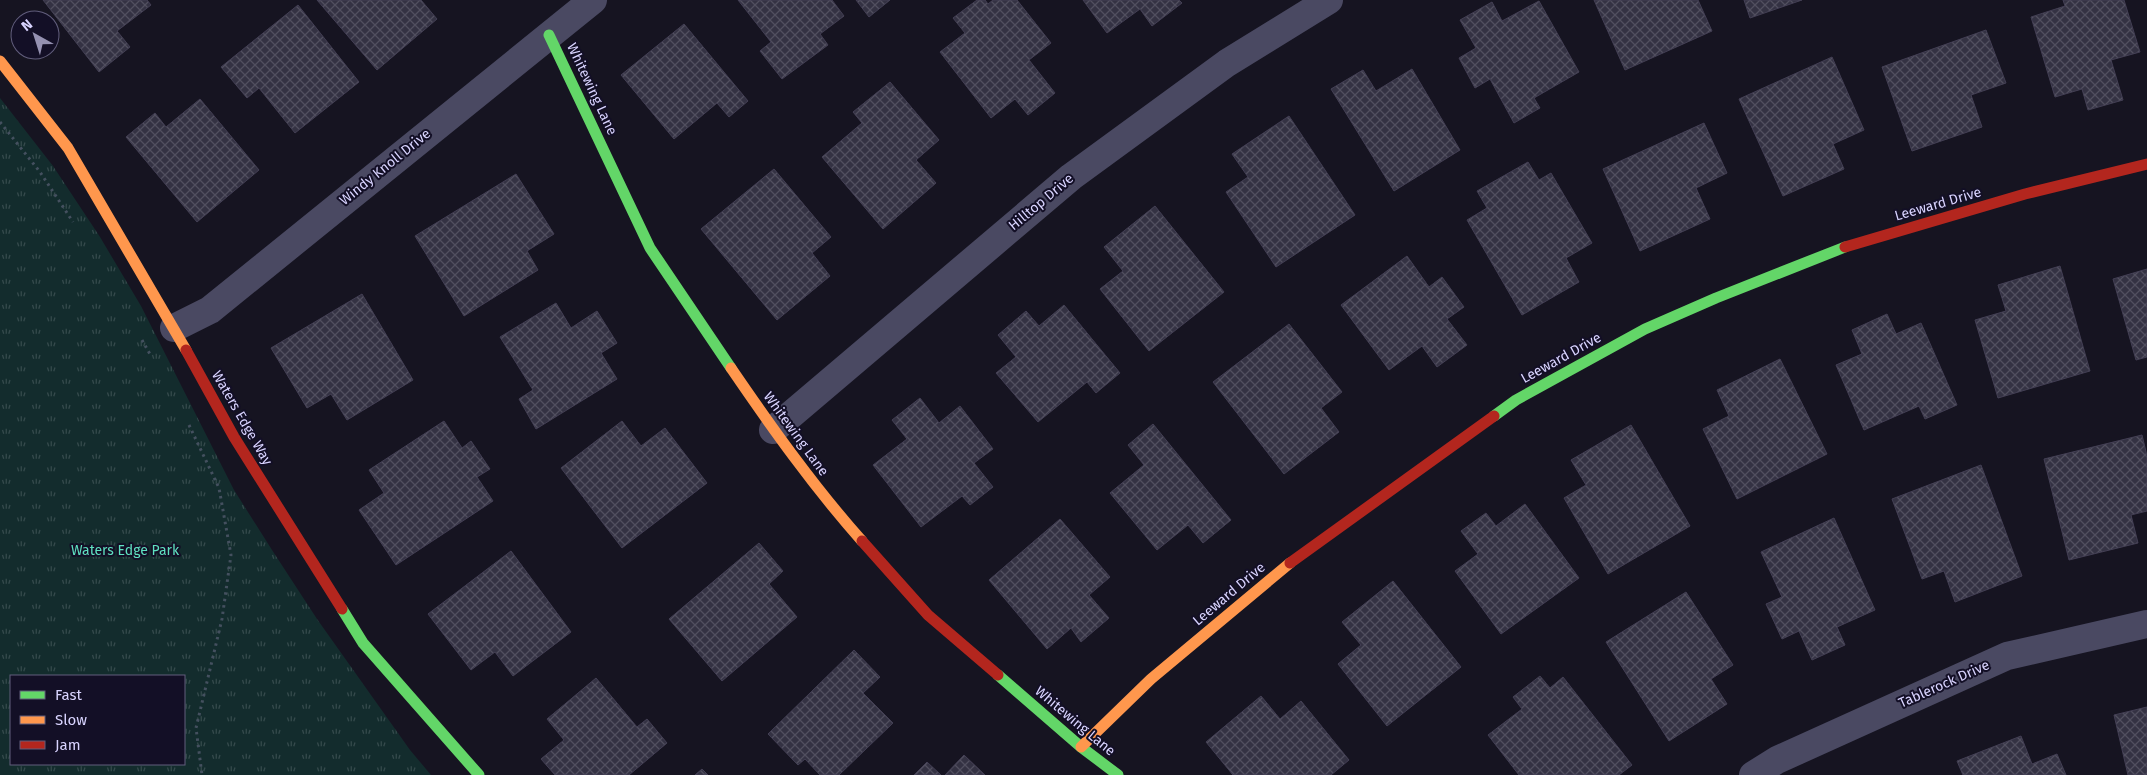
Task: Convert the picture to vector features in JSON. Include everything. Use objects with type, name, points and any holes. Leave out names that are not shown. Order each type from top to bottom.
[{"type":"street","name":"Windy Knoll Drive","points":[[174,328],[210,310],[593,0]]},
{"type":"street","name":"Hilltop Drive","points":[[773,430],[1071,177],[1227,63],[1329,0]]},
{"type":"street","name":"Whitewing Lane","points":[[549,35],[650,248],[773,430],[833,509],[928,615],[1081,747],[1118,775]]},
{"type":"street","name":"Waters Edge Way","points":[[0,61],[68,148],[174,328],[234,437],[363,643],[479,775]]},
{"type":"street","name":"Leeward Drive","points":[[1081,747],[1151,679],[1288,565],[1516,400],[1645,329],[1835,250],[2025,194],[2147,164]]},
{"type":"street","name":"Tablerock Drive","points":[[1753,775],[1777,760],[2007,656],[2147,624]]},
{"type":"path","points":[[0,122],[40,172],[77,228]]},
{"type":"path","points":[[140,336],[154,361]]},
{"type":"path","points":[[186,419],[219,488],[231,555],[222,618],[196,728],[202,775]]},
{"type":"green space","name":"Waters Edge Park","points":[[0,98],[53,166],[100,237],[141,306],[234,490],[272,550],[317,619],[410,750],[431,775],[0,775]]},
{"type":"building","points":[[43,0],[147,0],[151,5],[117,31],[130,47],[99,72],[60,22],[60,10],[51,10]]},
{"type":"building","points":[[317,0],[421,0],[437,19],[377,70]]},
{"type":"building","points":[[738,0],[832,0],[844,16],[820,34],[828,45],[782,79],[760,51],[771,42]]},
{"type":"building","points":[[856,0],[890,0],[869,17]]},
{"type":"building","points":[[977,0],[985,0],[988,4],[993,0],[1017,0],[1051,43],[1029,60],[1055,93],[1028,115],[1015,99],[991,118],[940,52],[965,33],[953,18]]},
{"type":"building","points":[[1083,0],[1179,0],[1182,3],[1152,26],[1140,9],[1107,33]]},
{"type":"building","points":[[1594,0],[1698,0],[1712,31],[1625,70]]},
{"type":"building","points":[[1744,0],[1802,0],[1750,18]]},
{"type":"building","points":[[2063,0],[2124,0],[2140,52],[2111,60],[2123,100],[2088,110],[2082,89],[2055,97],[2031,17],[2065,6]]},
{"type":"building","points":[[1539,1],[1579,72],[1534,98],[1540,108],[1514,123],[1490,79],[1475,88],[1459,58],[1476,48],[1460,20],[1492,2],[1502,21]]},
{"type":"building","points":[[298,5],[359,82],[295,133],[259,88],[247,98],[221,67]]},
{"type":"building","points":[[684,24],[748,101],[729,117],[717,103],[674,139],[621,75]]},
{"type":"building","points":[[1986,30],[2006,83],[1971,95],[1982,127],[1912,151],[1882,67]]},
{"type":"building","points":[[1832,57],[1864,130],[1833,144],[1844,169],[1783,196],[1739,99]]},
{"type":"building","points":[[1412,69],[1460,150],[1394,191],[1331,89],[1363,70],[1376,91]]},
{"type":"building","points":[[890,82],[939,140],[916,160],[936,183],[883,229],[822,157],[862,123],[853,112]]},
{"type":"building","points":[[200,99],[259,170],[197,222],[126,137],[155,113],[166,127]]},
{"type":"building","points":[[1289,116],[1355,215],[1276,267],[1226,192],[1248,177],[1232,154]]},
{"type":"building","points":[[1704,123],[1727,173],[1696,188],[1710,219],[1640,251],[1603,169]]},
{"type":"building","points":[[1528,162],[1539,180],[1551,173],[1592,243],[1566,258],[1579,282],[1522,315],[1467,220],[1487,208],[1477,191]]},
{"type":"building","points":[[774,169],[831,237],[812,253],[830,276],[777,320],[701,229]]},
{"type":"building","points":[[516,174],[554,234],[527,251],[538,270],[464,316],[415,236]]},
{"type":"building","points":[[1155,206],[1224,292],[1149,351],[1100,289],[1123,271],[1104,247]]},
{"type":"building","points":[[1407,256],[1429,287],[1442,277],[1464,307],[1447,319],[1467,345],[1437,367],[1422,346],[1389,370],[1341,305]]},
{"type":"building","points":[[2060,266],[2090,371],[1998,398],[1975,320],[2006,311],[1998,285]]},
{"type":"building","points":[[2147,269],[2147,357],[2136,360],[2113,279]]},
{"type":"building","points":[[362,294],[413,380],[347,420],[331,394],[307,408],[271,348]]},
{"type":"building","points":[[556,303],[571,328],[597,311],[617,343],[601,353],[617,379],[536,429],[519,399],[533,390],[500,337]]},
{"type":"building","points":[[1064,305],[1120,373],[1096,393],[1087,382],[1038,422],[996,373],[1016,357],[998,335],[1026,311],[1039,326]]},
{"type":"building","points":[[1887,314],[1896,334],[1921,323],[1957,405],[1925,419],[1919,406],[1864,430],[1836,365],[1862,354],[1852,330]]},
{"type":"building","points":[[1289,324],[1342,392],[1321,408],[1339,432],[1284,474],[1213,382]]},
{"type":"building","points":[[1780,359],[1827,454],[1737,499],[1703,429],[1729,416],[1717,390]]},
{"type":"building","points":[[920,398],[939,423],[960,406],[993,449],[974,463],[993,487],[970,505],[962,496],[921,527],[873,465],[907,439],[892,420]]},
{"type":"building","points":[[444,421],[462,448],[471,441],[490,469],[477,477],[493,501],[396,565],[359,510],[384,493],[369,470]]},
{"type":"building","points":[[622,421],[641,446],[665,428],[707,483],[622,548],[561,468]]},
{"type":"building","points":[[1153,424],[1231,520],[1203,543],[1188,525],[1157,550],[1110,493],[1144,465],[1128,445]]},
{"type":"building","points":[[1631,425],[1690,526],[1608,574],[1564,498],[1586,485],[1571,460]]},
{"type":"building","points":[[2142,435],[2147,456],[2147,511],[2131,515],[2138,543],[2069,560],[2044,459]]},
{"type":"building","points":[[1981,465],[2022,576],[1955,602],[1944,571],[1922,579],[1892,499]]},
{"type":"building","points":[[1525,504],[1579,578],[1501,634],[1455,571],[1478,554],[1461,531],[1486,513],[1496,526]]},
{"type":"building","points":[[1834,518],[1875,610],[1837,627],[1845,645],[1812,660],[1799,631],[1782,639],[1766,604],[1782,597],[1761,552]]},
{"type":"building","points":[[1060,519],[1110,577],[1089,595],[1109,618],[1081,642],[1071,628],[1047,649],[989,580]]},
{"type":"building","points":[[759,543],[783,571],[769,584],[797,617],[722,681],[669,619]]},
{"type":"building","points":[[511,551],[571,632],[513,676],[495,652],[471,670],[428,614]]},
{"type":"building","points":[[1393,581],[1461,667],[1387,726],[1338,664],[1361,645],[1342,622]]},
{"type":"building","points":[[1686,592],[1733,665],[1711,679],[1727,704],[1669,741],[1606,642]]},
{"type":"building","points":[[854,650],[880,677],[863,693],[893,723],[839,775],[820,775],[805,759],[798,765],[768,734]]},
{"type":"building","points":[[1540,676],[1550,688],[1563,677],[1632,765],[1619,775],[1519,775],[1488,735],[1522,709],[1513,697]]},
{"type":"building","points":[[596,678],[637,727],[647,719],[667,743],[629,775],[555,775],[541,759],[564,740],[547,719]]},
{"type":"building","points":[[1261,696],[1280,719],[1301,701],[1349,760],[1331,775],[1233,775],[1206,742]]},
{"type":"building","points":[[2147,707],[2147,775],[2128,775],[2114,715]]},
{"type":"building","points":[[2021,736],[2032,764],[2057,754],[2066,775],[1963,775],[1957,761]]},
{"type":"building","points":[[964,755],[985,775],[945,775]]},
{"type":"building","points":[[927,762],[941,775],[914,775]]},
{"type":"building","points":[[702,769],[708,775],[695,775]]},
{"type":"traffic: fast","points":[[549,35],[650,248],[731,368]]},
{"type":"traffic: fast","points":[[1494,416],[1516,400],[1645,329],[1716,298],[1845,247]]},
{"type":"traffic: fast","points":[[342,609],[363,643],[479,775]]},
{"type":"traffic: fast","points":[[998,675],[1081,747],[1118,775]]},
{"type":"traffic: slow","points":[[0,61],[68,148],[186,350]]},
{"type":"traffic: slow","points":[[731,368],[794,457],[862,541]]},
{"type":"traffic: slow","points":[[1081,747],[1151,679],[1290,563]]},
{"type":"traffic: jam","points":[[1845,247],[2025,194],[2147,164]]},
{"type":"traffic: jam","points":[[186,350],[234,437],[342,609]]},
{"type":"traffic: jam","points":[[1290,563],[1494,416]]},
{"type":"traffic: jam","points":[[862,541],[928,615],[998,675]]}]
